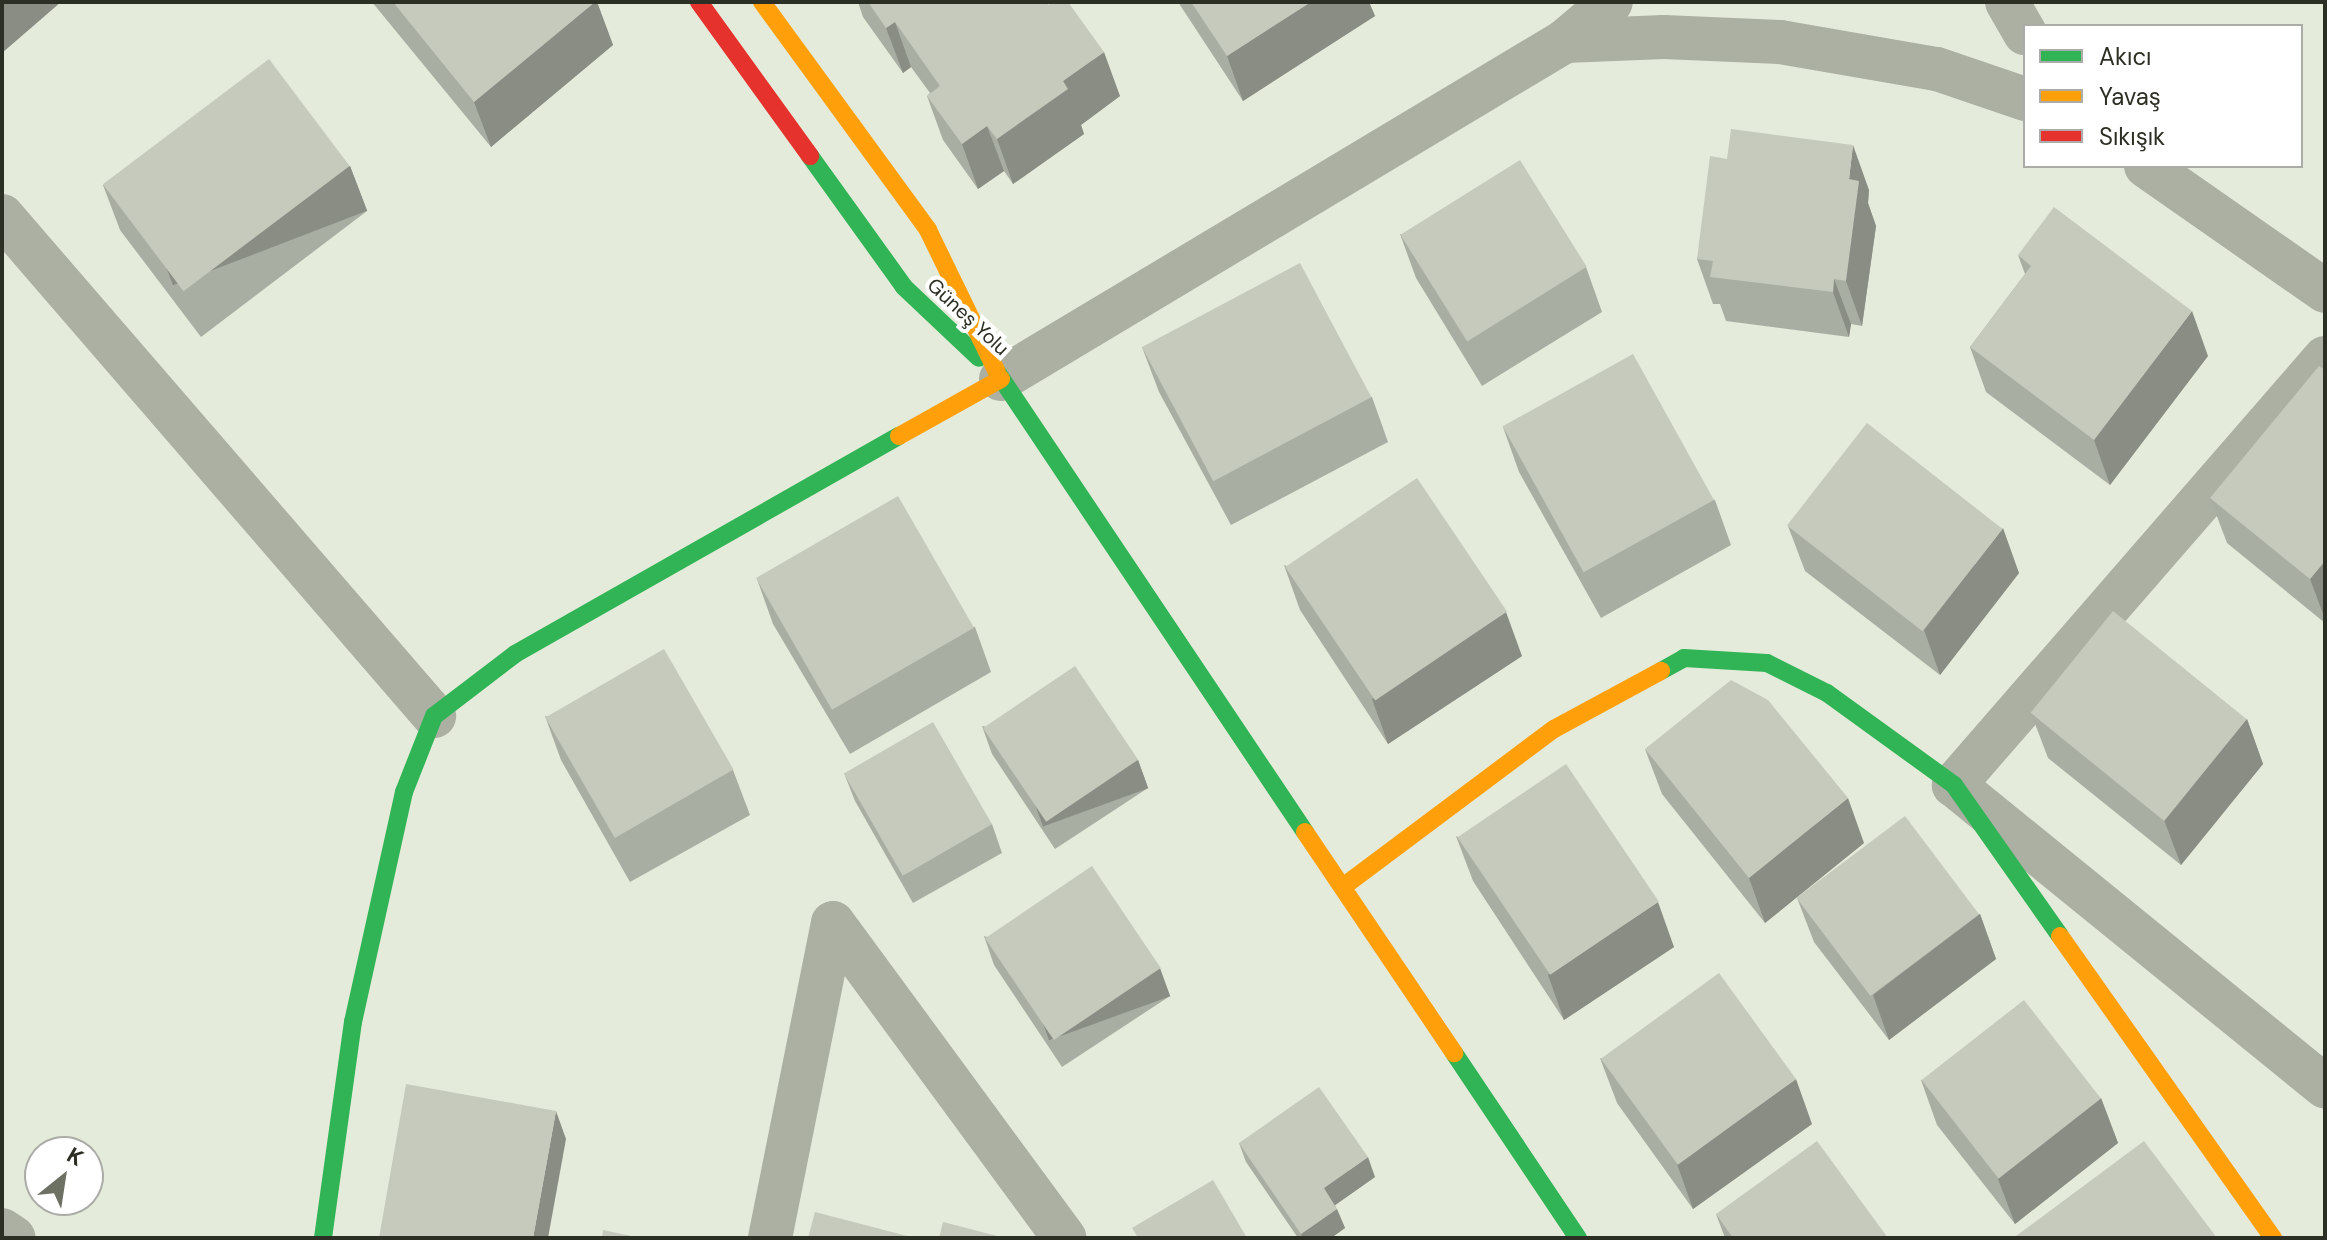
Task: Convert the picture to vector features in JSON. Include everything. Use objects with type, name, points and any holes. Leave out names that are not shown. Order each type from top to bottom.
[{"type":"street","name":"Güneş Yolu","points":[[699,2],[904,287],[1001,379]]},
{"type":"street","name":"Güneş Yolu","points":[[762,2],[928,230],[1001,379]]},
{"type":"street","points":[[323,1238],[353,1022],[404,792],[434,716],[515,654],[1001,379],[1565,41],[1611,2]]},
{"type":"street","points":[[2007,2],[2023,30]]},
{"type":"street","points":[[1565,41],[1664,37],[1780,42],[1937,69],[2023,98]]},
{"type":"street","points":[[2149,168],[2325,291]]},
{"type":"street","points":[[2,216],[434,716]]},
{"type":"street","points":[[1954,785],[2325,358]]},
{"type":"street","points":[[1001,379],[1578,1238]]},
{"type":"street","points":[[1344,886],[1554,729],[1684,658],[1767,663],[1827,693],[1954,785],[2325,1086]]},
{"type":"street","points":[[1954,785],[2273,1238]]},
{"type":"street","points":[[770,1238],[833,923],[1064,1238]]},
{"type":"street","points":[[2,1230],[14,1238]]},
{"type":"building","points":[[393,2],[595,2],[474,102]]},
{"type":"building","points":[[868,2],[1046,2],[1048,5],[1068,2],[1104,52],[1063,81],[1068,89],[997,139],[987,126],[962,144],[927,96],[940,86],[895,22],[886,28]]},
{"type":"building","points":[[1191,2],[1311,2],[1227,56]]},
{"type":"building","points":[[269,59],[350,166],[184,291],[103,184]]},
{"type":"building","points":[[1731,129],[1853,145],[1849,179],[1859,181],[1846,281],[1834,279],[1833,292],[1710,277],[1713,261],[1697,259],[1710,156],[1727,159]]},
{"type":"building","points":[[1520,160],[1587,267],[1467,342],[1400,235]]},
{"type":"building","points":[[2054,207],[2192,311],[2094,440],[1970,347],[2031,266],[2018,255]]},
{"type":"building","points":[[1300,263],[1371,397],[1213,481],[1142,347]]},
{"type":"building","points":[[1633,354],[1714,500],[1584,572],[1503,426]]},
{"type":"building","points":[[2319,366],[2325,370],[2325,561],[2310,579],[2210,498]]},
{"type":"building","points":[[1867,423],[2003,529],[1923,631],[1787,525]]},
{"type":"building","points":[[1417,478],[1507,611],[1375,700],[1285,567]]},
{"type":"building","points":[[898,496],[974,628],[832,710],[756,578]]},
{"type":"building","points":[[2113,611],[2247,719],[2164,821],[2031,713]]},
{"type":"building","points":[[664,649],[734,769],[615,838],[545,718]]},
{"type":"building","points":[[1075,666],[1138,760],[1046,822],[983,728]]},
{"type":"building","points":[[1731,680],[1768,700],[1848,798],[1749,878],[1645,749]]},
{"type":"building","points":[[933,722],[992,824],[903,876],[844,774]]},
{"type":"building","points":[[1566,764],[1659,902],[1550,975],[1457,837]]},
{"type":"building","points":[[1905,816],[1979,914],[1870,996],[1796,898]]},
{"type":"building","points":[[1092,866],[1161,968],[1054,1040],[985,938]]},
{"type":"building","points":[[1719,973],[1796,1079],[1678,1165],[1601,1059]]},
{"type":"building","points":[[2024,1000],[2101,1099],[1999,1179],[1922,1080]]},
{"type":"building","points":[[406,1084],[556,1111],[533,1238],[379,1238]]},
{"type":"building","points":[[1319,1087],[1368,1157],[1324,1188],[1337,1209],[1301,1234],[1239,1143]]},
{"type":"building","points":[[1817,1141],[1888,1238],[1733,1238],[1716,1214]]},
{"type":"building","points":[[2144,1141],[2217,1238],[2016,1236]]},
{"type":"building","points":[[1213,1180],[1247,1238],[1138,1238],[1132,1228]]},
{"type":"building","points":[[815,1212],[915,1238],[808,1238]]},
{"type":"building","points":[[943,1222],[1005,1238],[939,1238]]},
{"type":"building","points":[[603,1230],[641,1238],[602,1238]]},
{"type":"traffic: fast","points":[[810,156],[904,287],[979,358]]},
{"type":"traffic: fast","points":[[997,372],[1305,832]]},
{"type":"traffic: fast","points":[[323,1238],[353,1022],[404,792],[434,716],[515,654],[899,436]]},
{"type":"traffic: fast","points":[[1661,671],[1684,658],[1767,663],[1827,693],[1954,785],[2060,936]]},
{"type":"traffic: fast","points":[[1454,1053],[1578,1238]]},
{"type":"traffic: slow","points":[[762,2],[928,230],[997,372]]},
{"type":"traffic: slow","points":[[899,436],[1001,379]]},
{"type":"traffic: slow","points":[[1344,886],[1554,729],[1661,671]]},
{"type":"traffic: slow","points":[[1305,832],[1454,1053]]},
{"type":"traffic: slow","points":[[2060,936],[2273,1238]]},
{"type":"traffic: jam","points":[[699,2],[810,156]]}]
